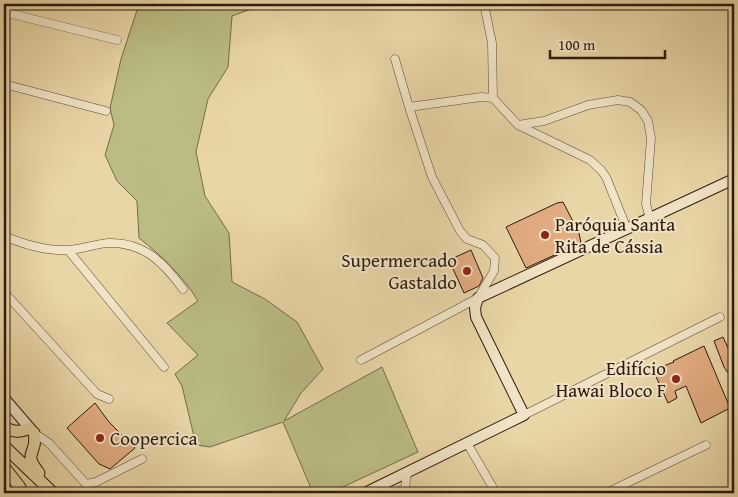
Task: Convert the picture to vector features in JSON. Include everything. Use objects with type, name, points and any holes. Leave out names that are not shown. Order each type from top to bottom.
[{"type":"main road","points":[[365,493],[524,415],[476,317],[475,308],[478,298],[734,179]]},
{"type":"main road","points":[[4,398],[32,430],[36,441],[30,460],[50,491]]},
{"type":"main road","points":[[4,427],[16,432],[32,430]]},
{"type":"main road","points":[[4,446],[50,491]]},
{"type":"main road","points":[[4,467],[23,493]]},
{"type":"street","points":[[484,4],[492,43],[493,98]]},
{"type":"street","points":[[4,12],[117,40]]},
{"type":"street","points":[[361,360],[478,298],[494,271],[495,258],[484,245],[467,239],[460,231],[432,177],[409,107],[396,58]]},
{"type":"street","points":[[4,84],[106,111]]},
{"type":"street","points":[[409,107],[481,96],[493,98],[518,125],[590,160],[601,170],[606,177],[627,229]]},
{"type":"street","points":[[518,125],[544,121],[588,104],[618,100],[630,102],[641,110],[648,121],[651,138],[646,204],[650,218]]},
{"type":"street","points":[[4,236],[51,250],[68,250],[108,243],[130,245],[142,249],[155,257],[170,271],[183,289]]},
{"type":"street","points":[[68,250],[164,367]]},
{"type":"street","points":[[4,292],[97,394],[108,398]]},
{"type":"street","points":[[524,415],[720,317]]},
{"type":"street","points":[[32,430],[49,443],[86,484],[96,482],[142,459]]},
{"type":"street","points":[[467,443],[492,486]]},
{"type":"street","points":[[606,493],[706,445]]},
{"type":"street","points":[[396,493],[405,488],[407,472]]},
{"type":"green space","points":[[139,4],[265,4],[232,16],[228,67],[208,99],[196,152],[205,196],[229,233],[232,282],[265,299],[297,322],[323,369],[301,393],[284,421],[382,367],[418,452],[330,493],[313,493],[283,422],[210,447],[196,445],[182,386],[175,374],[198,355],[167,323],[198,301],[172,267],[139,238],[137,201],[117,181],[105,155],[114,125],[110,108],[121,59]]},
{"type":"building","name":"Paróquia Santa Rita de Cássia","points":[[563,202],[579,233],[581,243],[526,268],[506,227]]},
{"type":"building","name":"Supermercado Gastaldo","points":[[471,250],[483,278],[479,286],[464,293],[449,260]]},
{"type":"building","points":[[723,337],[734,361],[734,370],[728,373],[714,341]]},
{"type":"building","name":"Edifício Hawai Bloco F","points":[[704,346],[730,408],[701,423],[686,386],[675,391],[677,398],[668,403],[653,370],[674,362]]},
{"type":"building","name":"Coopercica","points":[[95,403],[109,422],[135,448],[110,469],[99,464],[67,428]]},
{"type":"place","name":"Paróquia Santa Rita de Cássia","points":[[545,235]]},
{"type":"place","name":"Supermercado Gastaldo","points":[[467,271]]},
{"type":"place","name":"Edifício Hawai Bloco F","points":[[676,379]]},
{"type":"place","name":"Coopercica","points":[[100,438]]}]
